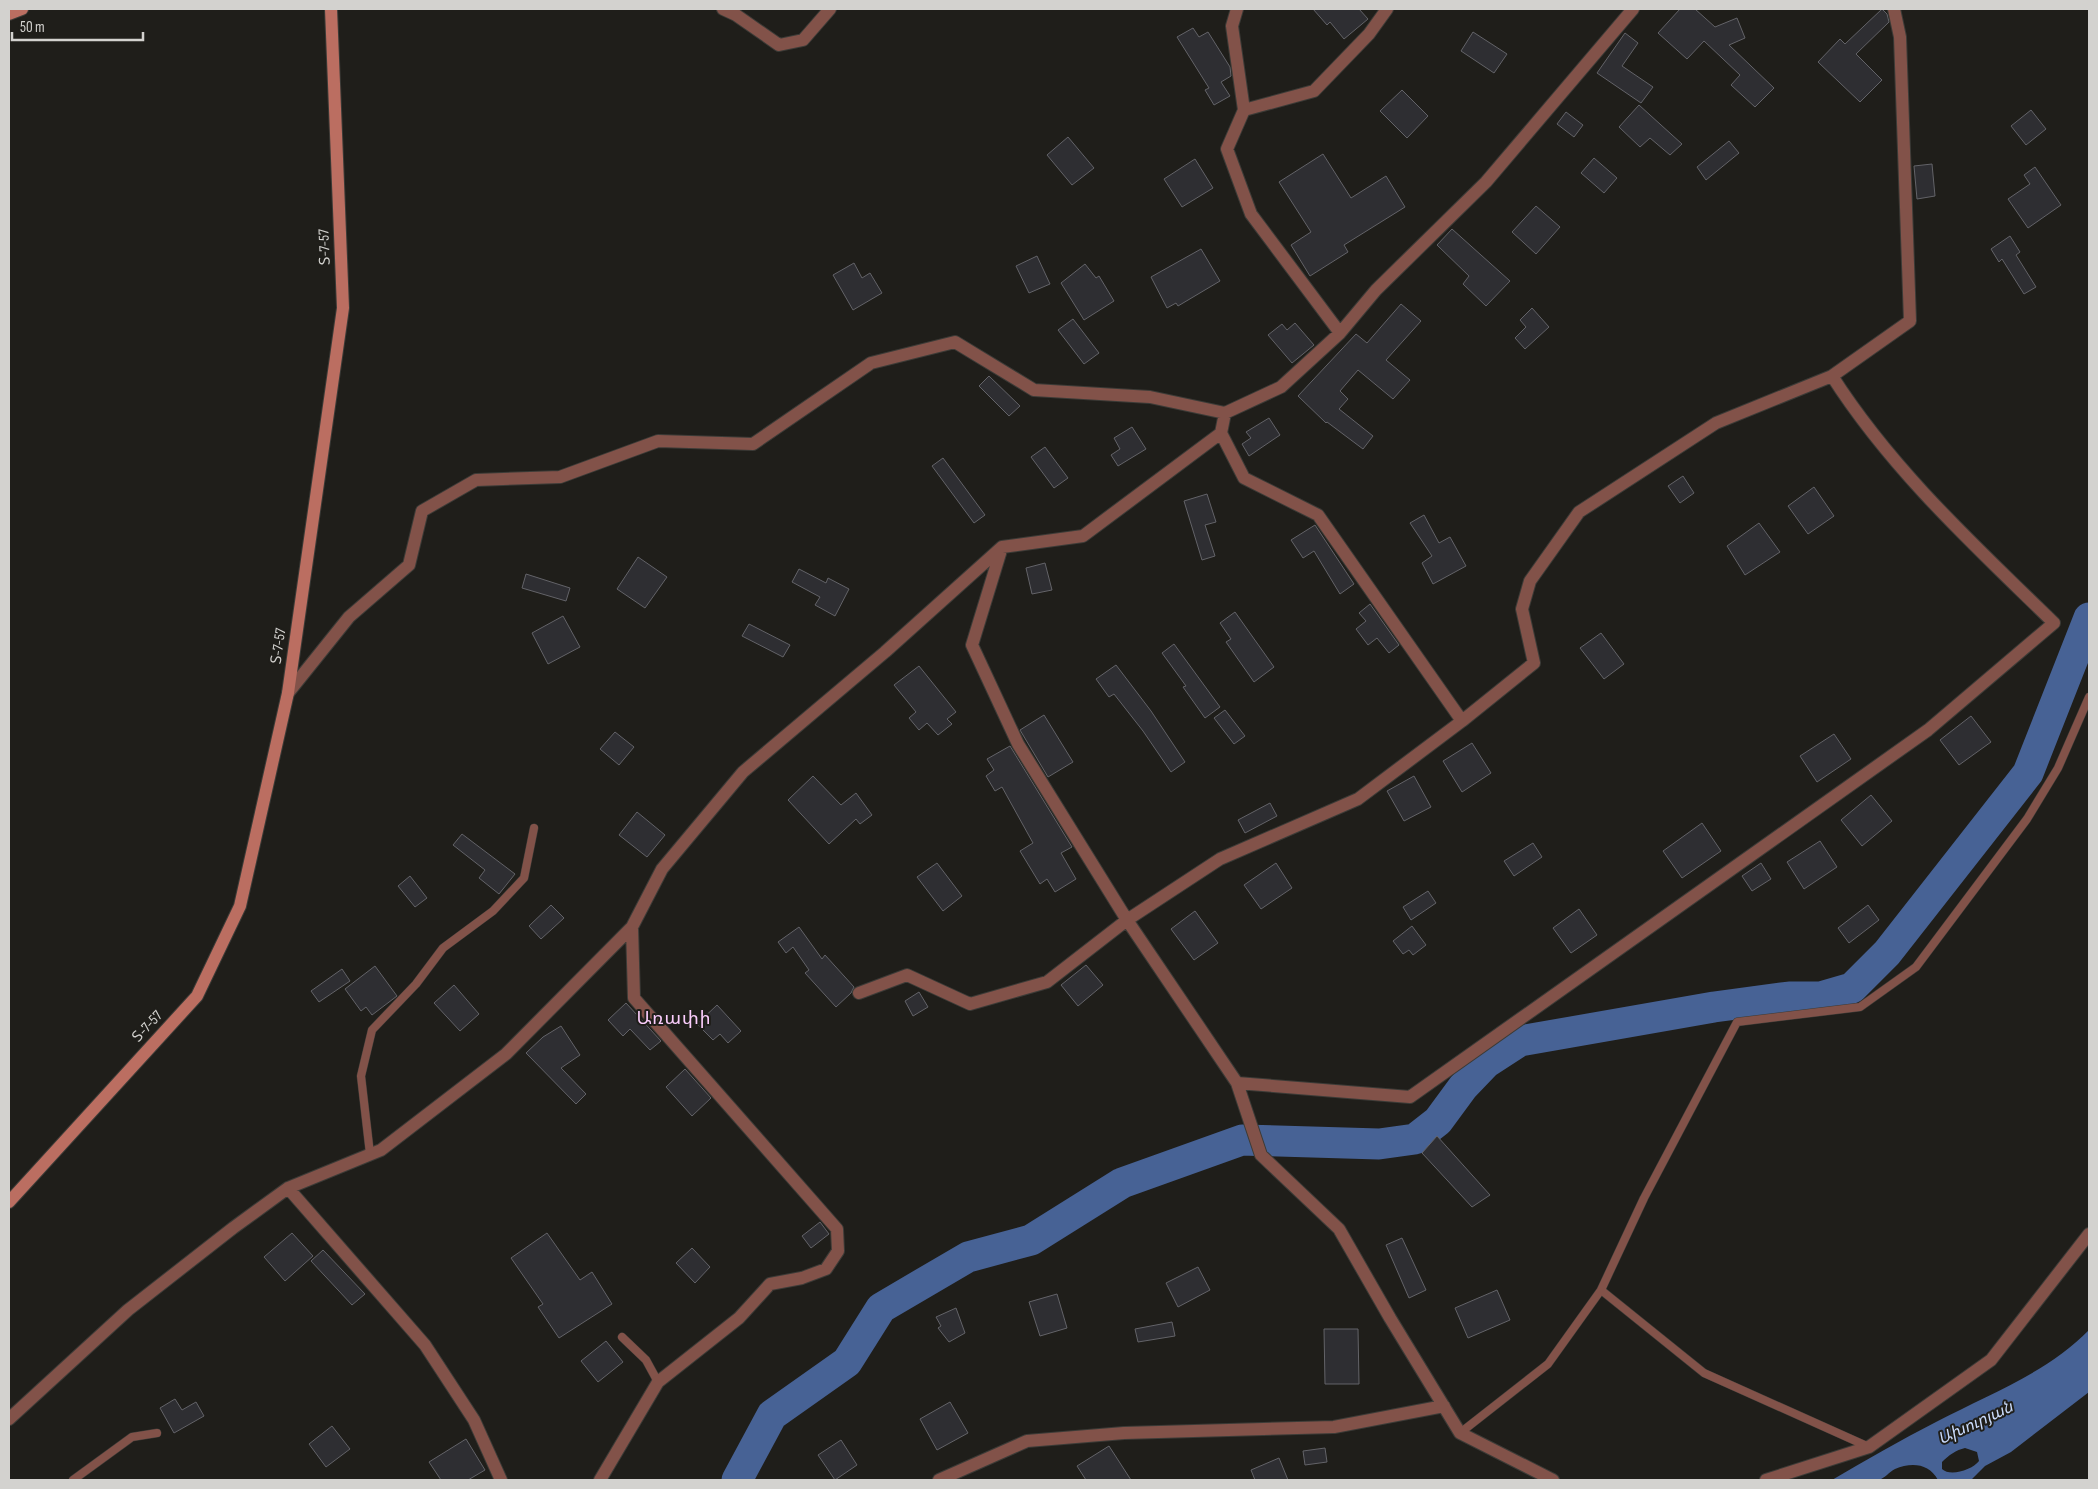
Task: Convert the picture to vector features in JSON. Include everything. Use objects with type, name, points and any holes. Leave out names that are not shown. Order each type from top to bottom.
[{"type":"street","points":[[9,14],[22,9]]},
{"type":"street","name":"Տ-7-57","points":[[9,1202],[197,996],[240,906],[288,693],[343,308],[331,9]]},
{"type":"street","points":[[723,9],[736,15],[779,45],[803,40],[830,9]]},
{"type":"street","points":[[1237,9],[1232,26],[1244,110],[1228,149],[1251,214],[1340,333]]},
{"type":"street","points":[[1244,110],[1314,91],[1369,34],[1387,9]]},
{"type":"street","points":[[288,693],[349,617],[409,565],[422,511],[476,480],[560,477],[658,441],[753,444],[871,363],[955,342],[1034,390],[1150,397],[1225,413],[1280,386],[1340,333],[1376,290],[1486,182],[1633,9]]},
{"type":"street","points":[[859,993],[907,976],[970,1004],[1047,982],[1127,920],[1220,859],[1358,799],[1462,721],[1534,663],[1522,609],[1530,581],[1579,512],[1716,423],[1832,376],[1910,321],[1900,37],[1894,9]]},
{"type":"street","points":[[1237,1083],[1410,1097],[1928,730],[2054,623],[1932,503],[1855,412],[1832,376]]},
{"type":"street","points":[[1225,413],[1221,433],[1244,478],[1318,516],[1462,721]]},
{"type":"street","points":[[9,1428],[12,1417],[128,1310],[233,1228],[288,1188],[381,1150],[506,1054],[632,927],[662,869],[743,772],[885,652],[1002,547],[1083,536],[1221,433]]},
{"type":"street","points":[[1002,547],[972,646],[1018,744],[1127,920],[1237,1083],[1261,1155],[1338,1229],[1460,1433],[1553,1480]]},
{"type":"street","points":[[600,1480],[658,1382],[739,1318],[770,1284],[802,1278],[826,1269],[838,1251],[837,1229],[634,998],[632,927]]},
{"type":"street","points":[[288,1188],[424,1345],[474,1420],[501,1480]]},
{"type":"street","points":[[1766,1480],[1869,1447],[1991,1360],[2089,1234]]},
{"type":"street","points":[[939,1480],[1028,1441],[1124,1434],[1334,1427],[1444,1406]]},
{"type":"lane","points":[[1460,1433],[1548,1364],[1602,1290],[1644,1198],[1736,1022],[1860,1007],[1916,967],[2027,819],[2058,768],[2089,697]]},
{"type":"lane","points":[[370,1154],[361,1076],[372,1030],[416,984],[443,948],[493,911],[524,878],[534,828]]},
{"type":"lane","points":[[1602,1290],[1704,1374],[1869,1447]]},
{"type":"lane","points":[[622,1337],[646,1360],[658,1382]]},
{"type":"lane","points":[[73,1480],[132,1437],[157,1434]]},
{"type":"water","name":"Ախուրյան","points":[[2089,1330],[2089,1392],[2011,1452],[1985,1466],[1971,1480],[1938,1480],[1925,1467],[1907,1465],[1895,1469],[1875,1481],[1832,1480],[1923,1429],[2017,1382],[2055,1359]],"holes":[[[1965,1448],[1977,1452],[1979,1461],[1971,1467],[1955,1472],[1942,1469],[1942,1462],[1956,1451]]]},
{"type":"building","points":[[1313,9],[1359,9],[1368,19],[1344,39],[1330,22],[1327,25]]},
{"type":"building","points":[[1680,9],[1695,9],[1715,27],[1737,18],[1745,38],[1729,45],[1774,88],[1755,107],[1731,85],[1740,75],[1704,41],[1687,59],[1658,33]]},
{"type":"building","points":[[1882,9],[1887,14],[1889,22],[1856,54],[1882,80],[1860,102],[1818,62],[1840,39],[1845,44]]},
{"type":"building","points":[[1193,28],[1199,37],[1208,32],[1230,67],[1231,76],[1221,82],[1230,96],[1214,105],[1205,90],[1209,88],[1177,37]]},
{"type":"building","points":[[1473,32],[1507,54],[1494,73],[1461,51]]},
{"type":"building","points":[[1625,33],[1638,43],[1622,66],[1653,87],[1641,103],[1597,73]]},
{"type":"building","points":[[1402,90],[1428,116],[1407,138],[1380,111]]},
{"type":"building","points":[[1639,105],[1682,144],[1670,155],[1650,138],[1640,147],[1619,127]]},
{"type":"building","points":[[2031,110],[2046,129],[2026,145],[2011,126]]},
{"type":"building","points":[[1566,112],[1583,125],[1574,137],[1557,124]]},
{"type":"building","points":[[1068,137],[1094,168],[1072,185],[1047,155]]},
{"type":"building","points":[[1729,141],[1739,153],[1706,180],[1697,167]]},
{"type":"building","points":[[1323,154],[1351,198],[1386,176],[1405,207],[1344,245],[1348,252],[1310,276],[1291,245],[1311,232],[1279,182]]},
{"type":"building","points":[[1594,158],[1617,178],[1604,193],[1581,173]]},
{"type":"building","points":[[1195,159],[1213,188],[1182,207],[1164,179]]},
{"type":"building","points":[[1932,164],[1935,196],[1917,199],[1914,166]]},
{"type":"building","points":[[2035,167],[2061,205],[2028,228],[2008,199],[2030,184],[2024,175]]},
{"type":"building","points":[[1536,206],[1560,227],[1536,254],[1512,232]]},
{"type":"building","points":[[1452,229],[1510,281],[1486,306],[1463,284],[1469,276],[1437,245]]},
{"type":"building","points":[[2010,236],[2020,252],[2016,255],[2036,287],[2024,294],[2002,259],[1999,262],[1991,249]]},
{"type":"building","points":[[1201,249],[1220,281],[1178,306],[1176,303],[1167,308],[1151,277]]},
{"type":"building","points":[[1037,256],[1050,284],[1029,293],[1016,266]]},
{"type":"building","points":[[854,263],[862,278],[870,273],[882,293],[853,310],[833,275]]},
{"type":"building","points":[[1085,264],[1096,278],[1099,276],[1114,301],[1084,320],[1061,283]]},
{"type":"building","points":[[1401,304],[1421,321],[1386,360],[1410,380],[1393,399],[1358,370],[1340,391],[1348,399],[1339,409],[1373,436],[1363,449],[1326,423],[1298,396],[1356,334],[1367,343]]},
{"type":"building","points":[[1532,308],[1549,327],[1525,349],[1515,338],[1526,327],[1520,320]]},
{"type":"building","points":[[1073,319],[1099,353],[1084,364],[1058,330]]},
{"type":"building","points":[[1295,323],[1314,345],[1292,363],[1268,335],[1282,324],[1287,330]]},
{"type":"building","points":[[989,376],[1020,406],[1009,416],[979,386]]},
{"type":"building","points":[[1269,418],[1280,435],[1249,456],[1242,444],[1251,438],[1246,432]]},
{"type":"building","points":[[1132,427],[1146,449],[1118,466],[1111,455],[1120,449],[1114,438]]},
{"type":"building","points":[[1045,447],[1068,478],[1054,488],[1031,457]]},
{"type":"building","points":[[943,458],[985,515],[974,523],[932,466]]},
{"type":"building","points":[[1683,476],[1694,493],[1680,503],[1668,486]]},
{"type":"building","points":[[1814,487],[1834,516],[1808,534],[1788,506]]},
{"type":"building","points":[[1207,494],[1216,522],[1205,525],[1215,556],[1202,560],[1184,501]]},
{"type":"building","points":[[1424,515],[1439,543],[1450,537],[1466,566],[1433,584],[1422,563],[1432,556],[1410,523]]},
{"type":"building","points":[[1759,523],[1780,552],[1745,575],[1727,546]]},
{"type":"building","points":[[1315,525],[1354,584],[1340,594],[1314,551],[1303,558],[1291,540]]},
{"type":"building","points":[[638,557],[667,577],[645,608],[617,589]]},
{"type":"building","points":[[1045,563],[1052,590],[1032,594],[1026,568]]},
{"type":"building","points":[[799,569],[826,583],[828,578],[849,589],[835,616],[815,605],[820,597],[792,582]]},
{"type":"building","points":[[526,574],[570,588],[566,601],[522,588]]},
{"type":"building","points":[[1370,604],[1399,645],[1389,653],[1377,638],[1368,645],[1356,629],[1366,621],[1359,613]]},
{"type":"building","points":[[1235,612],[1274,667],[1254,682],[1226,642],[1231,639],[1220,623]]},
{"type":"building","points":[[563,616],[580,647],[548,664],[532,633]]},
{"type":"building","points":[[749,624],[790,645],[783,657],[742,636]]},
{"type":"building","points":[[1601,633],[1624,664],[1604,679],[1580,648]]},
{"type":"building","points":[[1174,644],[1220,707],[1205,718],[1183,687],[1186,686],[1162,653]]},
{"type":"building","points":[[1116,665],[1151,711],[1185,762],[1171,772],[1143,731],[1114,694],[1109,697],[1096,679]]},
{"type":"building","points":[[919,666],[956,712],[947,719],[952,724],[938,735],[927,723],[919,730],[909,718],[916,712],[894,685]]},
{"type":"building","points":[[1225,710],[1245,736],[1234,744],[1214,718]]},
{"type":"building","points":[[1044,715],[1073,762],[1048,777],[1020,730]]},
{"type":"building","points":[[1971,716],[1991,742],[1959,765],[1940,740]]},
{"type":"building","points":[[615,732],[634,747],[619,765],[600,749]]},
{"type":"building","points":[[1834,734],[1851,759],[1817,782],[1800,756]]},
{"type":"building","points":[[1472,743],[1491,773],[1462,792],[1443,761]]},
{"type":"building","points":[[1010,746],[1072,847],[1061,853],[1076,879],[1055,892],[1047,879],[1040,884],[1020,851],[1033,843],[1002,787],[995,791],[986,776],[994,770],[987,759]]},
{"type":"building","points":[[813,776],[841,805],[856,793],[872,815],[860,824],[856,819],[829,844],[788,800]]},
{"type":"building","points":[[1414,776],[1431,807],[1404,821],[1387,791]]},
{"type":"building","points":[[1871,795],[1892,821],[1862,846],[1841,820]]},
{"type":"building","points":[[1270,803],[1277,816],[1245,833],[1238,820]]},
{"type":"building","points":[[637,812],[665,835],[647,857],[619,835]]},
{"type":"building","points":[[1702,823],[1721,851],[1682,878],[1663,851]]},
{"type":"building","points":[[462,834],[515,874],[499,894],[479,878],[485,870],[453,845]]},
{"type":"building","points":[[1820,841],[1837,867],[1804,889],[1787,862]]},
{"type":"building","points":[[1533,843],[1542,857],[1514,876],[1504,861]]},
{"type":"building","points":[[937,863],[962,896],[943,911],[917,877]]},
{"type":"building","points":[[1276,863],[1292,888],[1261,909],[1244,885]]},
{"type":"building","points":[[1761,863],[1771,879],[1752,891],[1742,876]]},
{"type":"building","points":[[410,876],[427,898],[415,907],[398,886]]},
{"type":"building","points":[[1428,891],[1436,903],[1411,920],[1403,907]]},
{"type":"building","points":[[551,905],[564,918],[541,939],[529,926]]},
{"type":"building","points":[[1868,905],[1879,920],[1849,943],[1838,928]]},
{"type":"building","points":[[1579,909],[1597,935],[1571,953],[1553,928]]},
{"type":"building","points":[[1195,911],[1218,943],[1194,960],[1171,929]]},
{"type":"building","points":[[1412,926],[1426,945],[1413,955],[1409,950],[1403,954],[1393,941]]},
{"type":"building","points":[[799,927],[822,959],[825,955],[854,987],[851,993],[836,1007],[805,973],[809,970],[793,947],[786,953],[778,942]]},
{"type":"building","points":[[1086,965],[1103,985],[1078,1006],[1061,985]]},
{"type":"building","points":[[375,966],[397,996],[372,1015],[366,1007],[361,1011],[345,989]]},
{"type":"building","points":[[342,969],[350,981],[319,1002],[311,991]]},
{"type":"building","points":[[454,985],[479,1014],[460,1031],[434,1003]]},
{"type":"building","points":[[919,992],[928,1007],[913,1016],[905,1001]]},
{"type":"building","points":[[626,1003],[661,1041],[650,1050],[630,1029],[623,1036],[608,1020]]},
{"type":"building","points":[[717,1005],[741,1031],[728,1043],[720,1034],[713,1040],[697,1024]]},
{"type":"building","points":[[561,1026],[580,1055],[561,1068],[586,1094],[576,1104],[526,1053],[543,1037]]},
{"type":"building","points":[[685,1069],[711,1098],[692,1116],[666,1087]]},
{"type":"building","points":[[1437,1136],[1490,1195],[1472,1207],[1422,1153]]},
{"type":"building","points":[[820,1222],[829,1234],[811,1248],[802,1236]]},
{"type":"building","points":[[292,1233],[313,1256],[285,1281],[264,1257]]},
{"type":"building","points":[[547,1233],[580,1280],[592,1272],[612,1304],[559,1338],[538,1307],[543,1304],[511,1258]]},
{"type":"building","points":[[1402,1238],[1426,1290],[1409,1298],[1386,1245]]},
{"type":"building","points":[[692,1248],[710,1267],[695,1283],[676,1263]]},
{"type":"building","points":[[323,1250],[365,1294],[352,1305],[311,1261]]},
{"type":"building","points":[[1198,1267],[1210,1290],[1178,1307],[1166,1283]]},
{"type":"building","points":[[1497,1290],[1510,1320],[1468,1338],[1455,1308]]},
{"type":"building","points":[[1057,1294],[1067,1328],[1040,1336],[1029,1302]]},
{"type":"building","points":[[956,1308],[965,1333],[949,1342],[938,1328],[941,1326],[936,1317]]},
{"type":"building","points":[[1172,1322],[1175,1336],[1138,1342],[1135,1329]]},
{"type":"building","points":[[1324,1329],[1358,1329],[1359,1384],[1325,1384]]},
{"type":"building","points":[[606,1341],[623,1362],[598,1382],[581,1361]]},
{"type":"building","points":[[175,1399],[182,1410],[196,1402],[204,1416],[174,1433],[160,1408]]},
{"type":"building","points":[[950,1402],[968,1433],[937,1450],[920,1419]]},
{"type":"building","points":[[332,1426],[350,1449],[326,1467],[309,1444]]},
{"type":"building","points":[[466,1439],[485,1470],[468,1480],[441,1480],[429,1462]]},
{"type":"building","points":[[841,1440],[857,1465],[835,1480],[818,1455]]},
{"type":"building","points":[[1109,1446],[1131,1480],[1086,1480],[1077,1466]]},
{"type":"building","points":[[1325,1448],[1327,1462],[1305,1465],[1303,1451]]},
{"type":"building","points":[[1279,1458],[1288,1480],[1255,1480],[1251,1470]]},
{"type":"waterway","points":[[737,1480],[772,1415],[847,1362],[881,1308],[968,1257],[1031,1240],[1122,1183],[1242,1140],[1379,1144],[1415,1139],[1438,1121],[1463,1087],[1486,1063],[1520,1041],[1714,1007],[1789,997],[1821,997],[1852,988],[1887,953],[2028,773],[2089,618]]},
{"type":"district","name":"Առափի","points":[[674,1018]]}]
